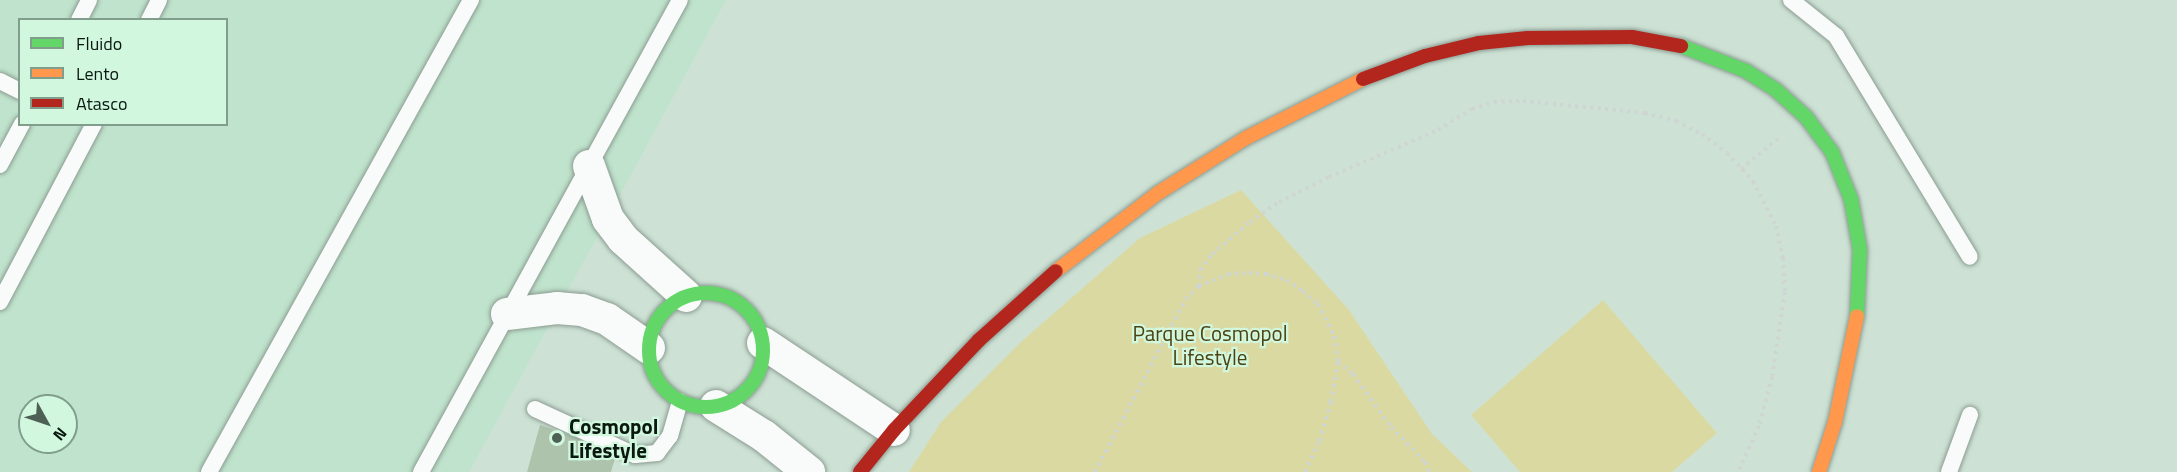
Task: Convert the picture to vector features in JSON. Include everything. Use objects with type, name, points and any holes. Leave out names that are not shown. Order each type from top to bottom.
[{"type":"street","points":[[860,472],[894,430],[979,340],[1064,264],[1158,193],[1246,138],[1358,81],[1425,56],[1479,43],[1528,38],[1632,37],[1689,47],[1746,71],[1776,90],[1806,117],[1832,152],[1851,199],[1860,250],[1856,327],[1835,422],[1819,472]]},
{"type":"street","points":[[589,166],[608,219],[623,239],[686,296]]},
{"type":"street","points":[[705,292],[724,295],[741,303],[754,317],[763,343],[759,372],[749,388],[734,400],[716,406],[698,406],[680,401],[665,389],[654,374],[650,348],[657,320],[670,306],[686,296],[705,292]]},
{"type":"street","points":[[507,314],[557,308],[582,310],[607,319],[650,348]]},
{"type":"street","points":[[763,343],[894,430]]},
{"type":"street","points":[[716,406],[765,436],[809,472]]},
{"type":"lane","points":[[80,18],[89,0]]},
{"type":"lane","points":[[150,18],[159,0]]},
{"type":"lane","points":[[209,472],[471,0]]},
{"type":"lane","points":[[421,472],[680,0]]},
{"type":"lane","points":[[1791,0],[1836,36],[1970,257]]},
{"type":"lane","points":[[0,81],[18,90]]},
{"type":"lane","points":[[0,165],[21,126]]},
{"type":"lane","points":[[0,302],[93,126]]},
{"type":"lane","points":[[535,409],[635,455],[657,453],[670,436],[680,401]]},
{"type":"lane","points":[[1949,472],[1970,415]]},
{"type":"path","points":[[1199,286],[1200,270],[1212,254],[1250,222],[1279,202],[1329,177],[1438,130],[1472,109],[1494,102],[1523,101],[1645,113],[1676,121],[1701,134],[1741,169],[1764,198],[1776,226],[1783,258],[1785,292],[1772,377],[1759,426],[1738,472]]},
{"type":"path","points":[[1741,169],[1806,117]]},
{"type":"path","points":[[1095,472],[1186,298],[1199,286],[1228,274],[1266,274],[1287,280],[1318,304],[1328,320],[1334,336],[1338,362],[1331,402],[1319,442],[1305,472]]},
{"type":"path","points":[[1338,362],[1353,374],[1391,427],[1425,462],[1429,472]]},
{"type":"shaded area","points":[[0,0],[726,0],[469,472],[0,472]]},
{"type":"green space","name":"Parque Cosmopol Lifestyle","points":[[1241,190],[1349,310],[1432,434],[1472,472],[909,472],[941,422],[1021,342],[1140,238]]},
{"type":"green space","points":[[1603,300],[1717,433],[1672,472],[1520,472],[1471,415]]},
{"type":"building","name":"Cosmopol Lifestyle","points":[[540,425],[617,451],[611,472],[527,472]]},
{"type":"traffic: fast","points":[[1681,46],[1746,71],[1776,90],[1806,117],[1832,152],[1851,199],[1860,250],[1857,316]]},
{"type":"traffic: fast","points":[[706,293],[728,297],[746,310],[759,328],[763,350],[759,372],[746,390],[728,403],[706,407],[684,403],[666,390],[653,372],[649,350],[653,328],[666,310],[684,297],[706,293]]},
{"type":"traffic: slow","points":[[1056,271],[1158,193],[1246,138],[1363,79]]},
{"type":"traffic: slow","points":[[1819,472],[1835,422],[1857,316]]},
{"type":"traffic: jam","points":[[1363,79],[1425,56],[1479,43],[1528,38],[1632,37],[1681,46]]},
{"type":"traffic: jam","points":[[860,472],[894,430],[979,340],[1056,271]]},
{"type":"place","name":"Cosmopol Lifestyle","points":[[557,438]]}]
